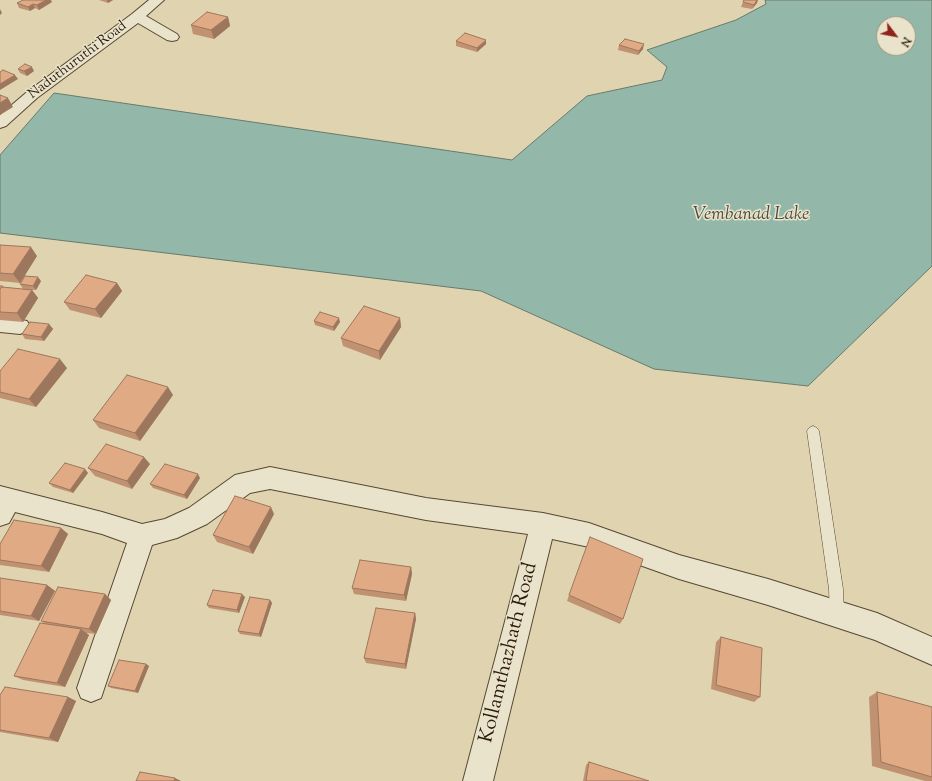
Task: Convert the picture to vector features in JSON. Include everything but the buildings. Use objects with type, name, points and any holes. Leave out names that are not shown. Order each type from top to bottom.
[{"type":"street","name":"Naduthuruthi Road","points":[[0,123],[32,96],[137,17],[157,0]]},
{"type":"street","points":[[137,17],[172,37]]},
{"type":"street","points":[[0,324],[20,326]]},
{"type":"street","points":[[3,504],[102,523],[142,536],[168,530],[198,516],[244,483],[270,478],[426,509],[543,526],[589,535],[679,567],[768,592],[877,627],[932,651]]},
{"type":"street","name":"Kollamthazhath Road","points":[[478,781],[543,526]]},
{"type":"street","points":[[91,688],[142,536]]},
{"type":"lane","points":[[813,431],[836,589],[837,614]]},
{"type":"water","name":"Vembanad Lake","points":[[765,0],[932,0],[932,266],[808,386],[654,369],[481,291],[0,233],[0,155],[54,93],[512,160],[587,96],[662,80],[667,67],[647,50],[736,20],[766,4]]}]
